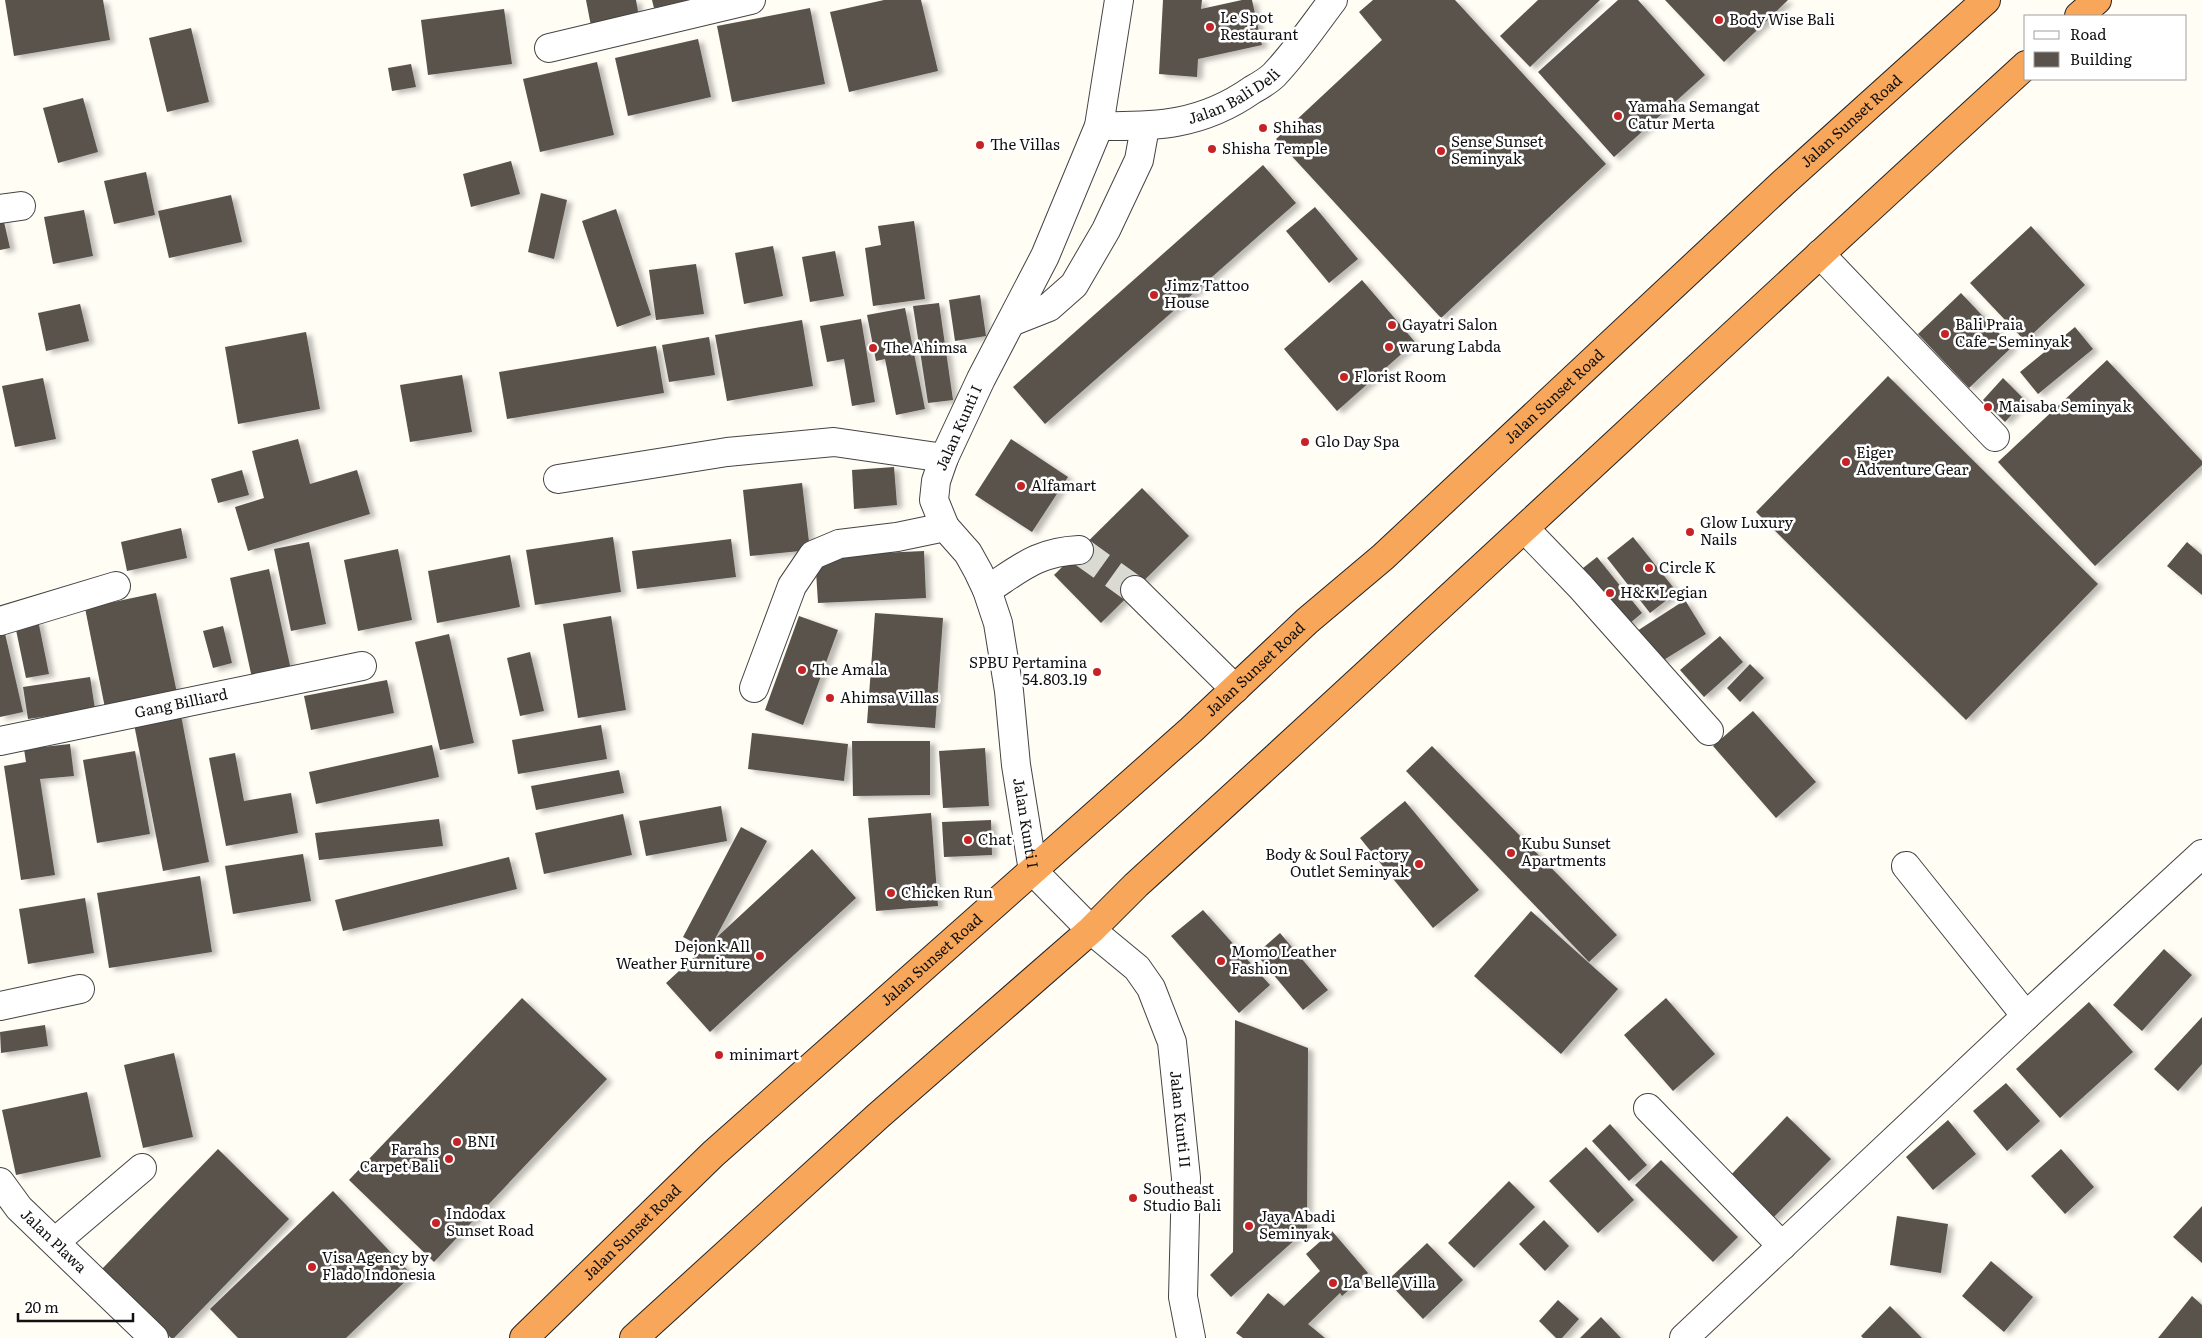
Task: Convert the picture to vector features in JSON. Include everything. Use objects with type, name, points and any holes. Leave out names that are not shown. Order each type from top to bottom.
[{"type":"highway","name":"Jalan Sunset Road","points":[[524,1338],[713,1154],[1033,871],[1235,689],[1307,621],[1383,557],[1790,177],[1986,0]]},
{"type":"highway","points":[[2080,15],[2097,0]]},
{"type":"highway","points":[[634,1338],[878,1116],[1091,930],[1136,885],[1525,529],[1641,418],[2024,67]]},
{"type":"street","points":[[550,48],[751,0]]},
{"type":"street","name":"Jalan Kunti I","points":[[1091,930],[1033,871],[1016,765],[1005,660],[998,623],[987,590],[968,553],[945,528],[934,500],[936,481],[944,458],[981,379],[1045,256],[1099,126],[1119,0]]},
{"type":"street","name":"Jalan Bali Deli","points":[[1099,126],[1145,127],[1193,119],[1218,111],[1236,102],[1273,76],[1333,0]]},
{"type":"street","points":[[1012,322],[1049,307],[1074,285],[1106,230],[1139,160],[1145,127]]},
{"type":"street","points":[[1820,254],[1995,437]]},
{"type":"street","points":[[558,479],[727,452],[834,442],[944,458]]},
{"type":"street","points":[[754,688],[792,586],[814,555],[839,544],[945,528]]},
{"type":"street","points":[[1525,529],[1580,586],[1709,731]]},
{"type":"street","points":[[987,590],[1034,558],[1058,551],[1079,550]]},
{"type":"street","points":[[0,621],[116,586]]},
{"type":"street","points":[[1135,590],[1235,689]]},
{"type":"street","name":"Gang Billiard","points":[[0,742],[362,666]]},
{"type":"street","points":[[1684,1338],[2026,1016],[2202,854]]},
{"type":"street","points":[[1906,866],[1990,968],[2026,1016]]},
{"type":"street","name":"Jalan Kunti II","points":[[1091,930],[1137,968],[1151,988],[1172,1042],[1186,1178],[1183,1296],[1191,1338]]},
{"type":"street","points":[[0,1006],[80,989]]},
{"type":"street","points":[[1648,1108],[1782,1246]]},
{"type":"street","points":[[55,1242],[142,1168]]},
{"type":"street","name":"Jalan Plawa","points":[[0,1182],[19,1208],[154,1338]]},
{"type":"building","points":[[5,0],[103,0],[110,40],[14,56]]},
{"type":"building","points":[[586,0],[636,0],[639,17],[591,26]]},
{"type":"building","points":[[652,0],[687,0],[687,1],[654,8]]},
{"type":"building","points":[[884,0],[921,0],[938,71],[849,92],[830,12]]},
{"type":"building","name":"Le Spot Restaurant","points":[[1163,0],[1202,0],[1201,9],[1242,0],[1252,0],[1262,45],[1198,59],[1197,77],[1159,74]]},
{"type":"building","name":"Sense Sunset Seminyak","points":[[1373,0],[1455,0],[1606,164],[1441,318],[1276,139],[1382,40],[1359,12]]},
{"type":"building","points":[[1538,0],[1600,0],[1530,67],[1500,36]]},
{"type":"building","name":"Yamaha Semangat Catur Merta","points":[[1618,0],[1638,0],[1705,75],[1614,157],[1538,72]]},
{"type":"building","points":[[1665,0],[1788,0],[1724,62]]},
{"type":"building","points":[[810,8],[825,84],[732,102],[717,26]]},
{"type":"building","points":[[504,9],[512,64],[428,75],[421,20]]},
{"type":"building","points":[[191,28],[209,102],[167,112],[149,38]]},
{"type":"building","points":[[698,39],[711,97],[628,116],[615,58]]},
{"type":"building","points":[[597,62],[614,135],[540,152],[523,79]]},
{"type":"building","points":[[411,64],[416,87],[392,91],[388,68]]},
{"type":"building","points":[[83,98],[98,152],[58,163],[43,108]]},
{"type":"building","points":[[511,161],[520,194],[471,207],[463,174]]},
{"type":"building","name":"Jimz Tattoo House","points":[[1263,165],[1296,203],[1045,424],[1013,387]]},
{"type":"building","points":[[146,172],[155,215],[114,224],[104,181]]},
{"type":"building","points":[[541,193],[567,200],[554,259],[528,252]]},
{"type":"building","points":[[231,195],[242,242],[169,258],[158,211]]},
{"type":"building","points":[[1315,207],[1358,259],[1329,283],[1286,231]]},
{"type":"building","points":[[616,209],[651,315],[617,327],[582,221]]},
{"type":"building","points":[[84,210],[93,256],[53,264],[44,217]]},
{"type":"building","points":[[0,213],[2,213],[10,248],[0,250]]},
{"type":"building","points":[[914,221],[925,299],[873,306],[865,248],[881,245],[878,226]]},
{"type":"building","points":[[2031,226],[2085,285],[2025,341],[1970,283]]},
{"type":"building","points":[[773,246],[783,296],[744,304],[735,253]]},
{"type":"building","points":[[835,251],[844,296],[810,302],[802,257]]},
{"type":"building","points":[[696,264],[704,314],[656,320],[649,270]]},
{"type":"building","points":[[1362,280],[1415,342],[1337,411],[1284,349]]},
{"type":"building","points":[[1961,293],[2012,347],[1969,388],[1918,334]]},
{"type":"building","points":[[980,295],[986,336],[955,341],[949,300]]},
{"type":"building","points":[[939,303],[953,400],[928,403],[913,306]]},
{"type":"building","points":[[80,304],[89,341],[46,351],[38,313]]},
{"type":"building","points":[[905,308],[925,409],[896,415],[885,359],[876,361],[867,315]]},
{"type":"building","points":[[861,319],[875,402],[852,406],[844,359],[827,362],[820,326]]},
{"type":"building","points":[[802,320],[813,386],[727,401],[715,335]]},
{"type":"building","points":[[2075,327],[2093,349],[2038,394],[2020,372]]},
{"type":"building","points":[[306,332],[320,409],[238,424],[225,347]]},
{"type":"building","points":[[709,337],[715,375],[669,382],[662,345]]},
{"type":"building","points":[[656,346],[664,393],[507,419],[499,372]]},
{"type":"building","points":[[2107,360],[2202,461],[2202,465],[2095,566],[1998,462]]},
{"type":"building","points":[[462,375],[472,432],[410,442],[400,385]]},
{"type":"building","points":[[1888,376],[2098,584],[1966,720],[1756,512]]},
{"type":"building","points":[[43,378],[56,439],[15,447],[2,386]]},
{"type":"building","points":[[2003,378],[2025,400],[2005,422],[1983,400]]},
{"type":"building","points":[[298,439],[310,484],[357,470],[370,514],[248,551],[235,507],[264,498],[252,451]]},
{"type":"building","name":"Alfamart","points":[[1011,439],[1068,477],[1032,532],[975,495]]},
{"type":"building","points":[[894,467],[897,505],[854,509],[852,470]]},
{"type":"building","points":[[242,470],[249,495],[218,503],[211,479]]},
{"type":"building","points":[[802,483],[810,550],[750,556],[743,490]]},
{"type":"building","points":[[1142,488],[1189,536],[1101,623],[1054,575]]},
{"type":"building","points":[[181,528],[187,558],[127,571],[121,542]]},
{"type":"building","points":[[613,537],[621,592],[535,605],[526,550]]},
{"type":"building","points":[[1633,537],[1677,592],[1650,613],[1607,558]]},
{"type":"building","points":[[731,539],[736,577],[637,589],[632,551]]},
{"type":"building","points":[[309,542],[326,624],[291,631],[274,549]]},
{"type":"building","points":[[2187,542],[2202,555],[2202,595],[2167,566]]},
{"type":"building","points":[[398,549],[412,620],[358,631],[344,560]]},
{"type":"building","points":[[924,551],[926,598],[818,603],[815,556]]},
{"type":"building","points":[[510,555],[520,607],[437,623],[428,571]]},
{"type":"building","name":"H&K Legian","points":[[1597,557],[1642,613],[1624,628],[1578,572]]},
{"type":"building","points":[[269,569],[291,670],[252,678],[230,578]]},
{"type":"building","points":[[156,593],[177,693],[105,708],[85,608]]},
{"type":"building","points":[[1685,600],[1706,634],[1657,664],[1637,631]]},
{"type":"building","points":[[875,613],[943,618],[935,728],[867,723]]},
{"type":"building","points":[[611,616],[626,710],[578,718],[563,624]]},
{"type":"building","name":"The Amala","points":[[799,616],[838,630],[803,725],[765,710]]},
{"type":"building","points":[[38,620],[49,674],[26,678],[15,625]]},
{"type":"building","points":[[223,626],[232,663],[213,668],[203,631]]},
{"type":"building","points":[[4,629],[23,712],[0,717],[0,630]]},
{"type":"building","points":[[449,634],[474,743],[440,750],[415,642]]},
{"type":"building","points":[[1720,636],[1743,662],[1704,697],[1680,670]]},
{"type":"building","points":[[530,652],[544,711],[520,716],[507,658]]},
{"type":"building","points":[[1750,664],[1764,678],[1740,702],[1727,688]]},
{"type":"building","points":[[90,677],[95,709],[28,719],[23,687]]},
{"type":"building","points":[[387,680],[394,713],[311,730],[304,696]]},
{"type":"building","points":[[180,710],[209,862],[163,871],[133,719]]},
{"type":"building","points":[[1753,711],[1816,782],[1776,818],[1713,746]]},
{"type":"building","points":[[601,725],[607,759],[518,774],[512,740]]},
{"type":"building","points":[[752,733],[848,744],[844,781],[748,769]]},
{"type":"building","points":[[852,741],[930,741],[930,795],[853,796]]},
{"type":"building","points":[[70,744],[74,776],[40,779],[55,875],[21,880],[4,766],[26,762],[24,749]]},
{"type":"building","points":[[432,745],[439,777],[316,804],[309,772]]},
{"type":"building","name":"Kubu Sunset Apartments","points":[[1432,746],[1617,935],[1589,962],[1406,771]]},
{"type":"building","points":[[985,748],[989,806],[943,808],[939,751]]},
{"type":"building","points":[[135,751],[150,834],[97,843],[83,760]]},
{"type":"building","points":[[235,753],[244,801],[291,793],[298,833],[226,846],[209,758]]},
{"type":"building","points":[[619,770],[624,793],[536,810],[531,786]]},
{"type":"building","name":"Body & Soul Factory Outlet Seminyak","points":[[1405,801],[1479,890],[1433,928],[1360,838]]},
{"type":"building","points":[[721,806],[727,841],[646,856],[639,821]]},
{"type":"building","points":[[931,813],[938,906],[876,911],[868,818]]},
{"type":"building","points":[[623,814],[632,855],[544,874],[535,833]]},
{"type":"building","points":[[439,819],[443,846],[319,860],[315,833]]},
{"type":"building","points":[[991,820],[992,855],[944,857],[942,822]]},
{"type":"building","points":[[741,827],[767,841],[715,939],[812,849],[856,898],[710,1032],[666,983],[704,948],[683,937]]},
{"type":"building","points":[[303,854],[311,901],[233,914],[225,866]]},
{"type":"building","points":[[509,857],[517,889],[343,931],[335,900]]},
{"type":"building","points":[[200,876],[212,952],[109,968],[97,893]]},
{"type":"building","points":[[85,898],[94,953],[28,964],[19,909]]},
{"type":"building","name":"Momo Leather Fashion","points":[[1203,910],[1270,985],[1239,1013],[1171,936]]},
{"type":"building","points":[[1531,911],[1618,989],[1561,1054],[1474,976]]},
{"type":"building","points":[[1280,933],[1328,990],[1303,1010],[1256,954]]},
{"type":"building","points":[[2164,949],[2192,975],[2142,1031],[2113,1005]]},
{"type":"building","points":[[522,998],[607,1079],[434,1262],[349,1180]]},
{"type":"building","points":[[1666,998],[1715,1054],[1673,1091],[1624,1035]]},
{"type":"building","points":[[2089,1002],[2133,1052],[2060,1118],[2016,1069]]},
{"type":"building","points":[[2202,1017],[2202,1064],[2178,1091],[2154,1069]]},
{"type":"building","points":[[1235,1020],[1308,1048],[1307,1229],[1231,1297],[1210,1275],[1233,1252]]},
{"type":"building","points":[[45,1025],[48,1046],[1,1053],[0,1032]]},
{"type":"building","points":[[174,1053],[193,1137],[143,1148],[124,1065]]},
{"type":"building","points":[[2006,1083],[2040,1121],[2007,1151],[1973,1111]]},
{"type":"building","points":[[87,1092],[101,1157],[16,1175],[2,1110]]},
{"type":"building","points":[[1787,1116],[1831,1159],[1770,1221],[1727,1179]]},
{"type":"building","points":[[1948,1120],[1976,1154],[1933,1190],[1906,1157]]},
{"type":"building","points":[[1610,1124],[1647,1165],[1629,1181],[1592,1141]]},
{"type":"building","points":[[1586,1147],[1634,1200],[1598,1233],[1549,1181]]},
{"type":"building","points":[[218,1149],[289,1219],[174,1338],[171,1338],[101,1270]]},
{"type":"building","points":[[2061,1149],[2094,1187],[2065,1214],[2031,1176]]},
{"type":"building","points":[[1661,1160],[1738,1237],[1713,1262],[1635,1185]]},
{"type":"building","points":[[1509,1181],[1535,1207],[1474,1268],[1448,1243]]},
{"type":"building","points":[[333,1191],[412,1275],[346,1338],[238,1338],[210,1309]]},
{"type":"building","points":[[2202,1206],[2202,1263],[2173,1237]]},
{"type":"building","points":[[1897,1216],[1948,1224],[1941,1273],[1890,1265]]},
{"type":"building","points":[[1544,1220],[1569,1246],[1545,1271],[1519,1244]]},
{"type":"building","name":"La Belle Villa","points":[[1332,1231],[1368,1273],[1342,1296],[1340,1293],[1308,1324],[1325,1338],[1243,1338],[1236,1333],[1268,1293],[1284,1306],[1320,1271],[1306,1254]]},
{"type":"building","points":[[1427,1243],[1463,1280],[1423,1319],[1387,1281]]},
{"type":"building","points":[[1991,1261],[2033,1297],[2004,1332],[1962,1296]]},
{"type":"building","points":[[2192,1296],[2202,1305],[2202,1338],[2158,1338]]},
{"type":"building","points":[[1558,1300],[1579,1319],[1562,1338],[1556,1338],[1539,1321]]},
{"type":"building","points":[[1890,1306],[1922,1338],[1863,1338],[1861,1336]]},
{"type":"building","points":[[1601,1317],[1621,1338],[1580,1338]]},
{"type":"tunnel","points":[[1079,550],[1135,590]]},
{"type":"place","name":"Body Wise Bali","points":[[1719,20]]},
{"type":"place","name":"Le Spot Restaurant","points":[[1210,27]]},
{"type":"place","name":"Yamaha Semangat Catur Merta","points":[[1618,116]]},
{"type":"place","name":"Shihas","points":[[1263,128]]},
{"type":"place","name":"The Villas","points":[[980,145]]},
{"type":"place","name":"Shisha Temple","points":[[1212,149]]},
{"type":"place","name":"Sense Sunset Seminyak","points":[[1441,151]]},
{"type":"place","name":"Jimz Tattoo House","points":[[1154,295]]},
{"type":"place","name":"Gayatri Salon","points":[[1392,325]]},
{"type":"place","name":"Bali Praia Cafe - Seminyak","points":[[1945,334]]},
{"type":"place","name":"warung Labda","points":[[1389,347]]},
{"type":"place","name":"The Ahimsa","points":[[873,348]]},
{"type":"place","name":"Florist Room","points":[[1344,377]]},
{"type":"place","name":"Maisaba Seminyak","points":[[1988,407]]},
{"type":"place","name":"Glo Day Spa","points":[[1305,442]]},
{"type":"place","name":"Eiger Adventure Gear","points":[[1846,462]]},
{"type":"place","name":"Alfamart","points":[[1021,486]]},
{"type":"place","name":"Glow Luxury Nails","points":[[1690,532]]},
{"type":"place","name":"Circle K","points":[[1649,568]]},
{"type":"place","name":"H&K Legian","points":[[1610,593]]},
{"type":"place","name":"The Amala","points":[[802,670]]},
{"type":"place","name":"SPBU Pertamina 54.803.19","points":[[1097,672]]},
{"type":"place","name":"Ahimsa Villas","points":[[830,698]]},
{"type":"place","name":"Chat","points":[[968,840]]},
{"type":"place","name":"Kubu Sunset Apartments","points":[[1511,853]]},
{"type":"place","name":"Body & Soul Factory Outlet Seminyak","points":[[1419,864]]},
{"type":"place","name":"Chicken Run","points":[[891,893]]},
{"type":"place","name":"Dejonk All Weather Furniture","points":[[760,956]]},
{"type":"place","name":"Momo Leather Fashion","points":[[1221,961]]},
{"type":"place","name":"minimart","points":[[719,1055]]},
{"type":"place","name":"BNI","points":[[457,1142]]},
{"type":"place","name":"Farahs Carpet Bali","points":[[449,1159]]},
{"type":"place","name":"Southeast Studio Bali","points":[[1133,1198]]},
{"type":"place","name":"Indodax Sunset Road","points":[[436,1223]]},
{"type":"place","name":"Jaya Abadi Seminyak","points":[[1249,1226]]},
{"type":"place","name":"Visa Agency by Flado Indonesia","points":[[312,1267]]},
{"type":"place","name":"La Belle Villa","points":[[1333,1283]]}]
